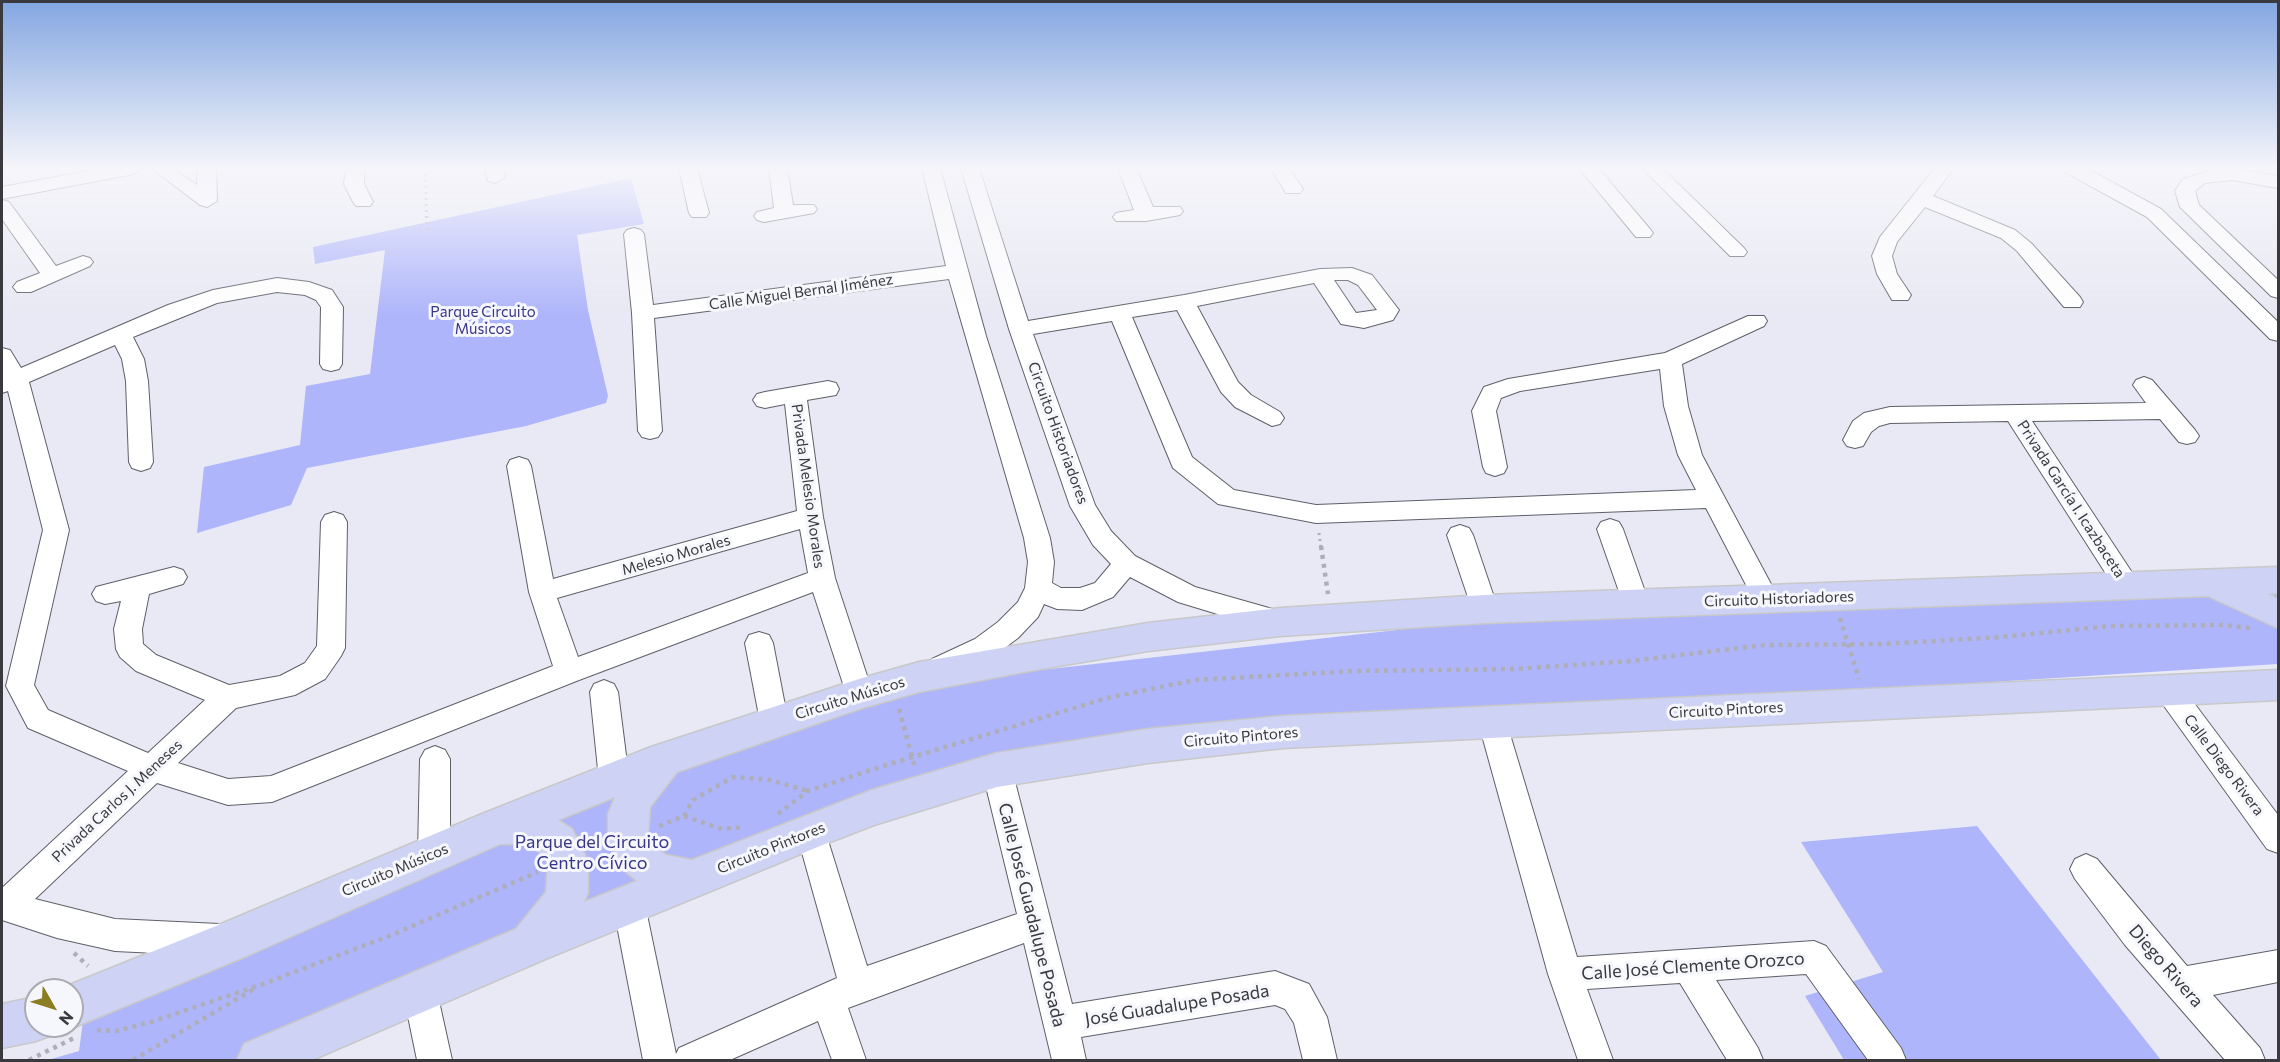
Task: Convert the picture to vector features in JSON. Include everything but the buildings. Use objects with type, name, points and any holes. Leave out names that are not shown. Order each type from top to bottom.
[{"type":"main road","name":"Circuito Historiadores","points":[[890,685],[1148,637],[1280,622],[1485,609],[2278,580]]},
{"type":"main road","points":[[2210,583],[2251,599],[2268,621]]},
{"type":"main road","name":"Circuito Músicos","points":[[86,1011],[234,940],[434,853],[614,779],[774,721],[890,685]]},
{"type":"main road","name":"Circuito Pintores","points":[[272,1058],[528,945],[872,808],[918,775],[997,770],[1148,746],[1272,733],[2278,685]]},
{"type":"main road","points":[[664,759],[634,798],[628,814],[628,838],[637,856],[654,870],[679,878],[694,879]]},
{"type":"main road","points":[[496,827],[526,826],[539,830],[558,842],[568,861],[567,893],[560,908],[528,945]]},
{"type":"main road","points":[[2,1026],[24,1021]]},
{"type":"street","points":[[10,218],[52,275]]},
{"type":"street","name":"Circuito Músicos","points":[[890,685],[985,647],[1008,630],[1028,609],[1038,588],[1041,562],[1038,538],[944,218]]},
{"type":"street","name":"Circuito Historiadores","points":[[985,218],[1020,329],[1083,506],[1102,538],[1126,563],[1187,595],[1280,622]]},
{"type":"street","points":[[1630,218],[1643,233]]},
{"type":"street","points":[[1702,218],[1737,252]]},
{"type":"street","points":[[1900,295],[1887,274],[1882,256],[1887,241],[1906,218]]},
{"type":"street","points":[[1968,218],[2008,234],[2025,247],[2072,302]]},
{"type":"street","points":[[2159,218],[2278,334]]},
{"type":"street","points":[[2202,218],[2274,282]]},
{"type":"street","points":[[634,234],[643,313],[650,430]]},
{"type":"street","points":[[24,287],[83,262]]},
{"type":"street","name":"Calle Miguel Bernal Jiménez","points":[[643,313],[958,272]]},
{"type":"street","points":[[1020,329],[1184,302],[1320,275]]},
{"type":"street","points":[[9,382],[213,297],[277,285],[309,289],[324,295],[332,307],[331,364]]},
{"type":"street","points":[[1184,302],[1229,387],[1243,401],[1272,418]]},
{"type":"street","points":[[1119,312],[1182,462],[1227,498],[1316,514],[1713,499]]},
{"type":"street","points":[[1495,467],[1484,411],[1492,393],[1516,384],[1670,360],[1756,321]]},
{"type":"street","points":[[121,335],[133,359],[137,381],[141,462]]},
{"type":"street","points":[[2,355],[56,530],[20,686],[38,719],[152,768],[228,792],[272,789],[568,672],[822,578]]},
{"type":"street","points":[[1670,360],[1676,406],[1690,455],[1766,599]]},
{"type":"street","points":[[2144,385],[2187,436]]},
{"type":"street","name":"Privada Melesio Morales","points":[[765,400],[828,390]]},
{"type":"street","name":"Privada Melesio Morales","points":[[795,395],[810,517],[822,578],[890,685]]},
{"type":"street","name":"Privada García I. Icazbaceta","points":[[1855,440],[1861,427],[1872,419],[1890,415],[2165,411]]},
{"type":"street","name":"Privada García I. Icazbaceta","points":[[2015,413],[2126,584]]},
{"type":"street","points":[[519,466],[542,592],[568,672]]},
{"type":"street","name":"Melesio Morales","points":[[542,592],[810,517]]},
{"type":"street","points":[[137,587],[128,629],[130,649],[146,663],[228,697],[285,687],[315,671],[330,648],[334,522]]},
{"type":"street","points":[[1610,530],[1636,603]]},
{"type":"street","points":[[1460,535],[1485,609]]},
{"type":"street","points":[[1038,588],[1057,598],[1082,599],[1104,590],[1113,582],[1126,563]]},
{"type":"street","points":[[105,594],[174,577]]},
{"type":"street","points":[[759,643],[774,721]]},
{"type":"street","points":[[604,692],[614,779]]},
{"type":"street","name":"Calle Diego Rivera","points":[[2169,692],[2278,839]]},
{"type":"street","name":"Privada Carlos J. Meneses","points":[[3,905],[228,697]]},
{"type":"street","name":"Calle José Clemente Orozco","points":[[1492,721],[1565,974],[1690,968],[1814,957],[1889,1060]]},
{"type":"street","points":[[434,853],[435,759]]},
{"type":"street","name":"Calle José Guadalupe Posada","points":[[997,770],[1058,1024],[1069,1060]]},
{"type":"street","points":[[811,831],[842,993],[849,1060]]},
{"type":"street","name":"Diego Rivera","points":[[2086,869],[2137,934],[2248,1060]]},
{"type":"street","name":"Circuito Músicos","points":[[3,905],[57,922],[115,934],[234,940]]},
{"type":"street","points":[[629,905],[660,1060]]},
{"type":"street","points":[[691,1060],[842,993],[1034,924]]},
{"type":"street","points":[[2182,984],[2278,966]]},
{"type":"street","points":[[1690,968],[1746,1060]]},
{"type":"street","points":[[1565,974],[1595,1060]]},
{"type":"street","name":"José Guadalupe Posada","points":[[1058,1024],[1275,988],[1297,996],[1310,1017],[1320,1060]]},
{"type":"street","points":[[420,992],[435,1060]]},
{"type":"path","points":[[427,218],[427,231]]},
{"type":"path","points":[[1316,514],[1329,596]]},
{"type":"path","points":[[1833,597],[1867,703]]},
{"type":"path","points":[[628,838],[684,816],[693,800],[733,777],[771,780],[808,791],[918,775],[1107,698],[1195,681],[1354,671],[1515,669],[1631,661],[1764,645],[2001,637],[2110,626],[2224,625],[2268,621]]},
{"type":"path","points":[[890,685],[918,775]]},
{"type":"path","points":[[771,819],[808,791]]},
{"type":"path","points":[[684,816],[722,829],[752,826]]},
{"type":"path","points":[[86,1011],[116,1031],[151,1022],[263,984],[389,936],[568,861]]},
{"type":"path","points":[[29,1060],[86,1011],[93,970],[68,948]]},
{"type":"path","points":[[133,1060],[263,984]]},
{"type":"green space","name":"Parque Circuito Músicos","points":[[449,218],[642,218],[644,224],[577,235],[588,310],[608,396],[606,403],[526,426],[307,468],[291,505],[197,533],[204,467],[300,445],[306,386],[370,374],[385,250],[315,264],[313,247]]},
{"type":"green space","name":"Parque del Circuito Centro Cívico","points":[[2278,585],[2278,664],[1881,689],[998,763],[549,929],[235,1060],[48,1060],[79,1051],[81,1038],[84,1038],[85,1007],[587,793],[934,682],[1486,620]]},
{"type":"green space","points":[[1977,826],[2161,1060],[1844,1060],[1805,996],[1883,972],[1801,842]]}]
